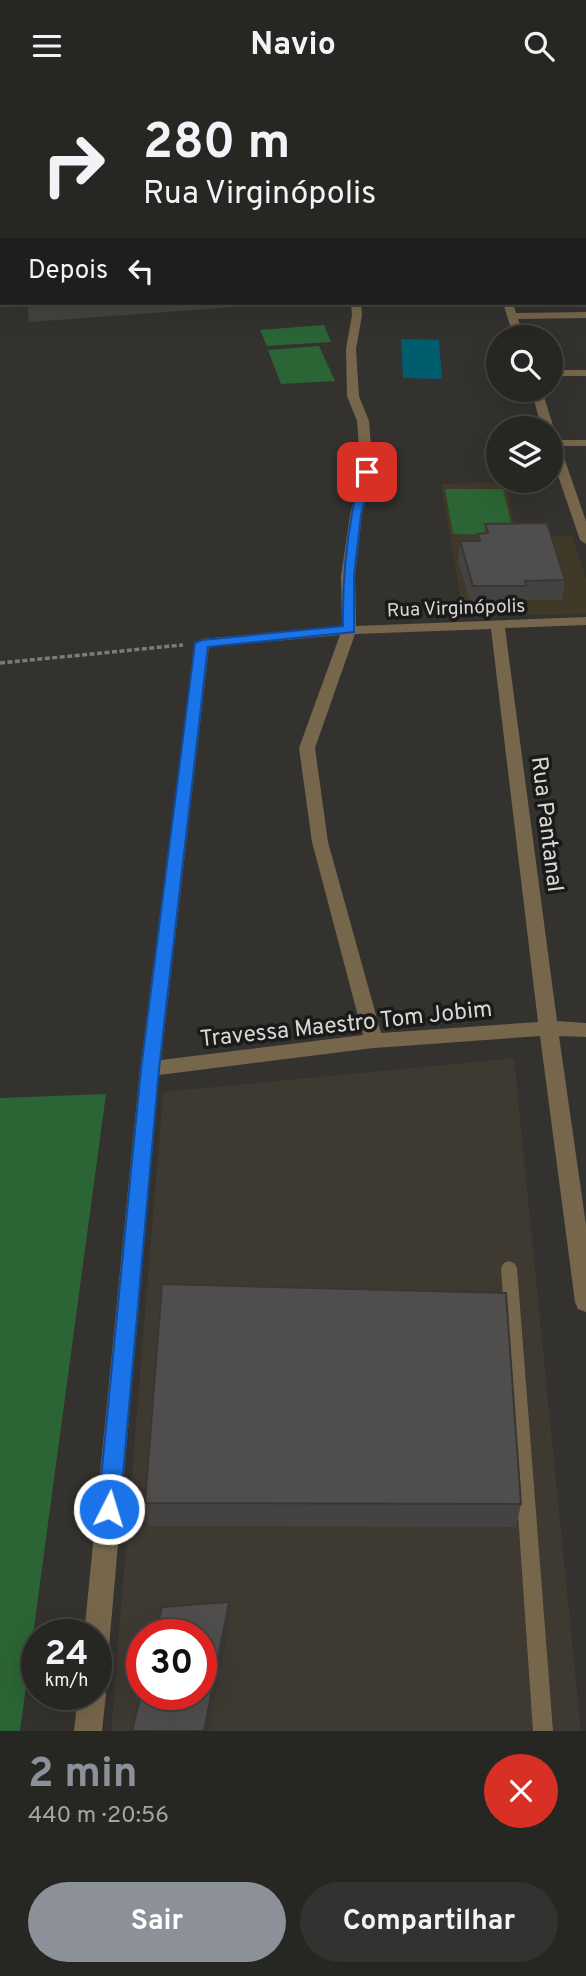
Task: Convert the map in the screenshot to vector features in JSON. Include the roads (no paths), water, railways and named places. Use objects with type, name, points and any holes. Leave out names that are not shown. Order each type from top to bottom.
[{"type":"street","points":[[356,305],[351,349],[353,396],[363,421],[367,472],[356,515],[348,576],[349,629],[307,748],[320,842],[374,1041]]},
{"type":"street","points":[[509,305],[515,325]]},
{"type":"street","points":[[513,316],[586,315]]},
{"type":"street","points":[[563,373],[586,373]]},
{"type":"street","points":[[563,441],[586,443]]},
{"type":"street","points":[[563,470],[583,524],[586,540]]},
{"type":"street","name":"Rua Virginópolis","points":[[150,1069],[202,643],[349,629],[586,621]]},
{"type":"street","name":"Rua Pantanal","points":[[499,625],[548,1028],[586,1302]]},
{"type":"street","points":[[548,1028],[586,1030]]},
{"type":"street","name":"Travessa Maestro Tom Jobim","points":[[150,1069],[374,1041],[548,1028]]},
{"type":"street","points":[[99,1619],[150,1069]]},
{"type":"street","points":[[89,1731],[91,1710]]},
{"type":"lane","points":[[509,1268],[543,1731]]},
{"type":"water","points":[[401,339],[439,340],[442,379],[403,378]]}]
